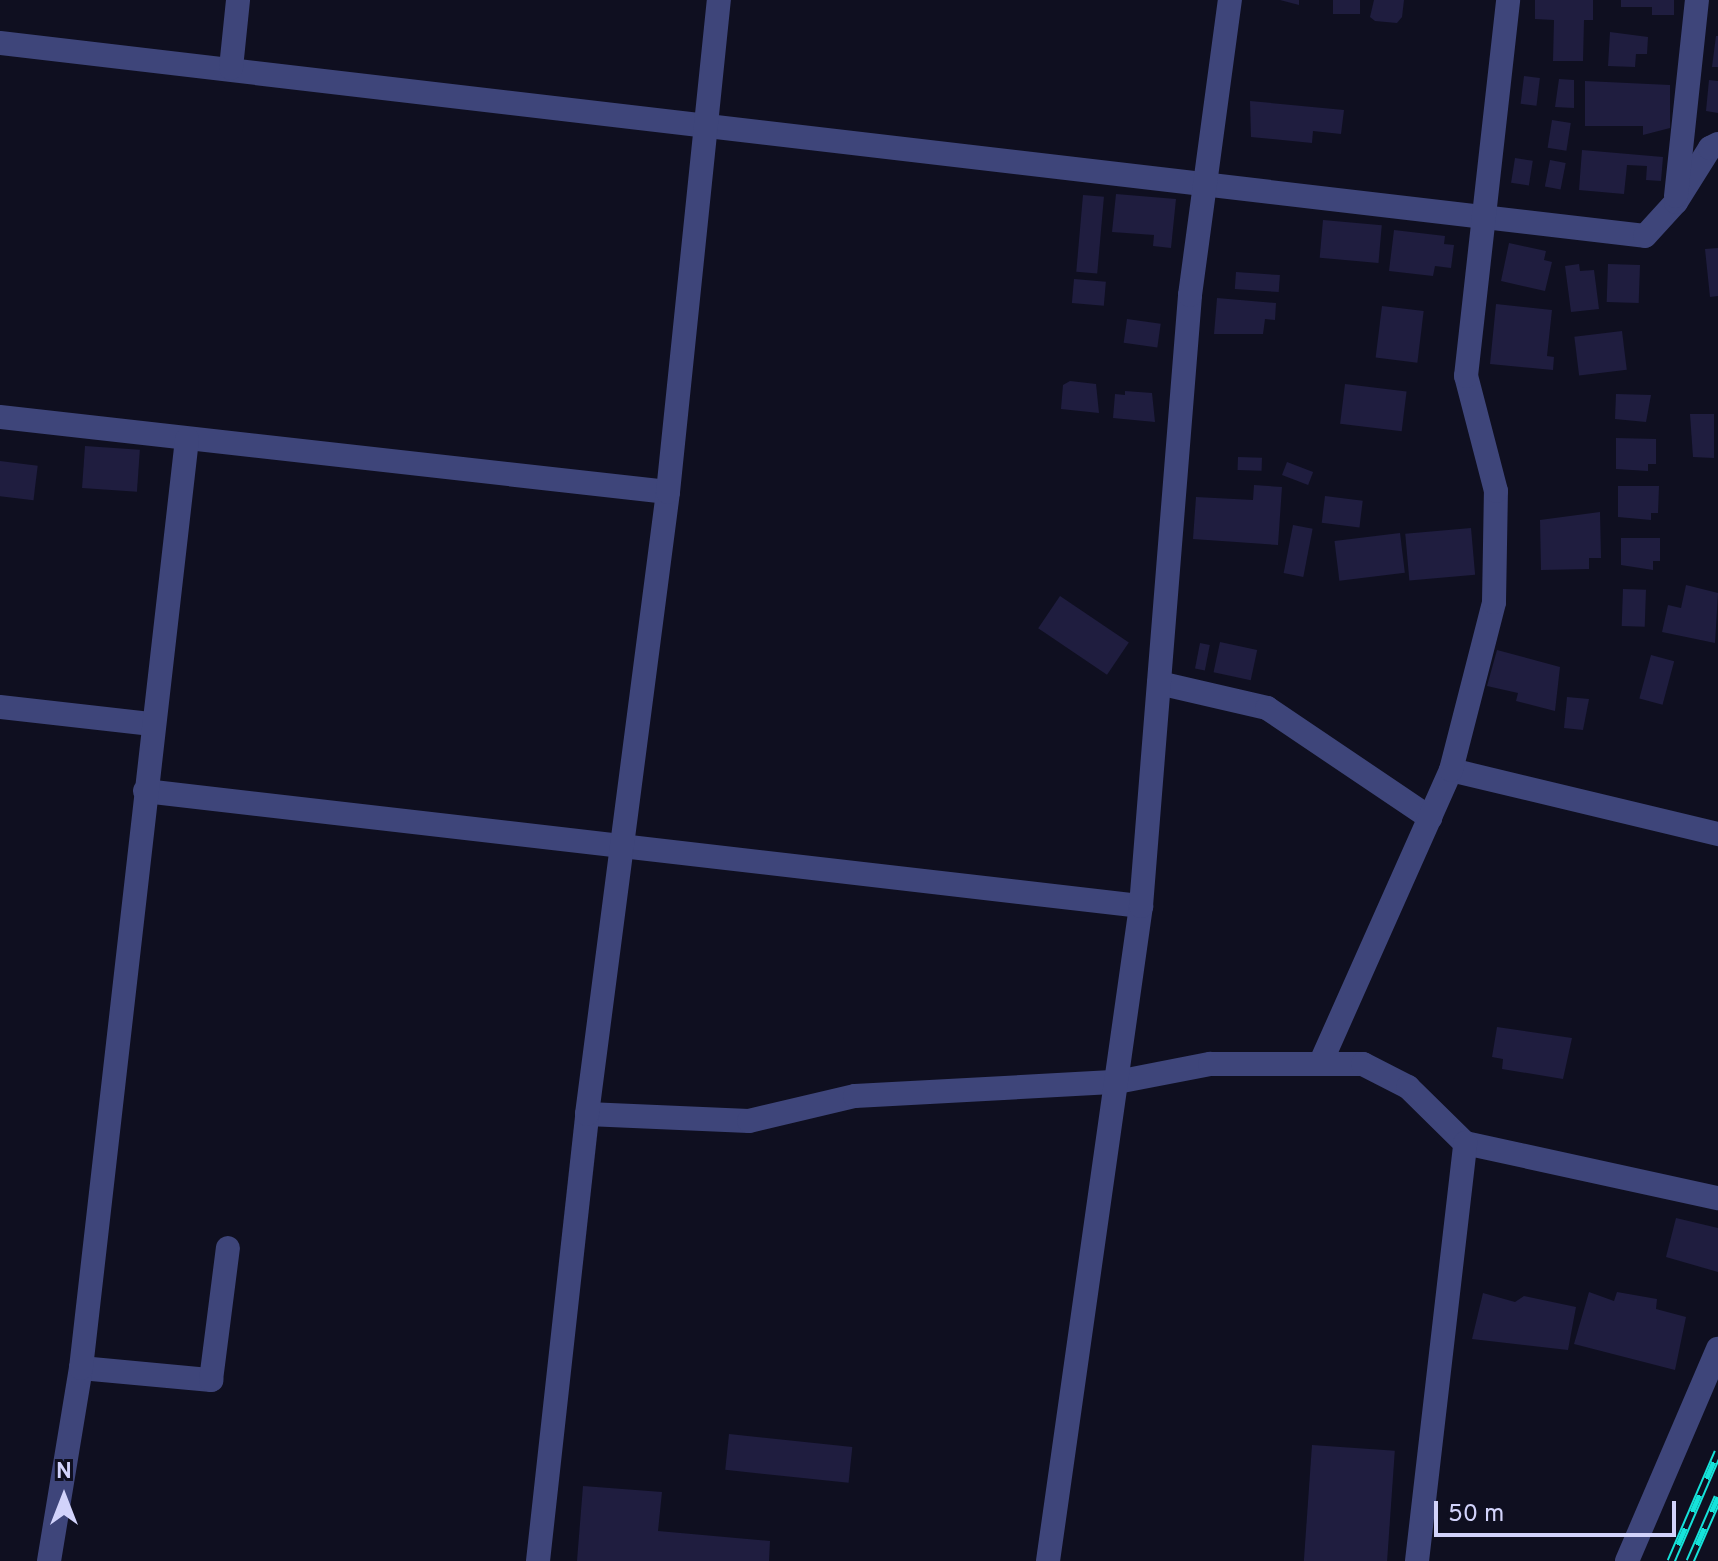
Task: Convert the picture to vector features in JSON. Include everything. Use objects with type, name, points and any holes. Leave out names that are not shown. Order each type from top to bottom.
[{"type":"street","points":[[231,68],[238,0]]},
{"type":"street","points":[[538,1561],[587,1114],[668,492],[719,0]]},
{"type":"street","points":[[1048,1561],[1141,906],[1190,295],[1230,0]]},
{"type":"street","points":[[1321,1062],[1451,770],[1494,602],[1496,491],[1466,376],[1508,0]]},
{"type":"street","points":[[1676,202],[1697,0]]},
{"type":"street","points":[[0,43],[1645,236],[1676,202],[1710,148],[1718,144]]},
{"type":"street","points":[[0,417],[668,492]]},
{"type":"street","points":[[49,1561],[81,1368],[152,724],[187,439]]},
{"type":"street","points":[[1159,683],[1267,708],[1430,818]]},
{"type":"street","points":[[0,707],[152,724]]},
{"type":"street","points":[[1451,770],[1718,834]]},
{"type":"street","points":[[145,791],[623,842],[1141,906]]},
{"type":"street","points":[[587,1114],[749,1121],[855,1096],[1117,1082],[1210,1064],[1363,1064],[1408,1087],[1465,1143],[1718,1198]]},
{"type":"street","points":[[1417,1561],[1465,1143]]},
{"type":"street","points":[[81,1368],[211,1380],[228,1248]]},
{"type":"street","points":[[1627,1561],[1718,1349]]},
{"type":"building","points":[[1280,0],[1299,0],[1299,5]]},
{"type":"building","points":[[1333,0],[1360,0],[1360,14],[1333,14]]},
{"type":"building","points":[[1374,0],[1404,0],[1402,17],[1397,23],[1375,21],[1370,17]]},
{"type":"building","points":[[1535,0],[1593,0],[1593,20],[1584,20],[1583,61],[1553,61],[1554,20],[1535,19]]},
{"type":"building","points":[[1621,0],[1674,0],[1674,15],[1652,15],[1652,7],[1621,7]]},
{"type":"building","points":[[1610,32],[1648,37],[1647,54],[1636,54],[1635,67],[1608,66]]},
{"type":"building","points":[[1716,36],[1718,67],[1712,67]]},
{"type":"building","points":[[1524,76],[1540,78],[1536,106],[1521,104]]},
{"type":"building","points":[[1559,79],[1574,80],[1574,108],[1555,107]]},
{"type":"building","points":[[1709,80],[1718,81],[1718,113],[1706,111]]},
{"type":"building","points":[[1585,81],[1670,85],[1670,128],[1643,135],[1643,126],[1585,126]]},
{"type":"building","points":[[1250,101],[1344,110],[1341,134],[1313,131],[1312,143],[1251,137]]},
{"type":"building","points":[[1552,120],[1571,123],[1566,151],[1548,148]]},
{"type":"building","points":[[1582,150],[1663,157],[1661,181],[1646,180],[1647,166],[1627,165],[1624,194],[1579,190]]},
{"type":"building","points":[[1515,158],[1533,161],[1529,186],[1511,183]]},
{"type":"building","points":[[1550,160],[1566,163],[1561,190],[1545,187]]},
{"type":"building","points":[[1116,194],[1176,199],[1171,248],[1153,246],[1154,235],[1112,232]]},
{"type":"building","points":[[1083,195],[1104,197],[1097,274],[1076,272]]},
{"type":"building","points":[[1323,220],[1382,225],[1378,263],[1320,258]]},
{"type":"building","points":[[1394,230],[1445,236],[1444,244],[1454,245],[1451,268],[1435,266],[1433,276],[1389,271]]},
{"type":"building","points":[[1509,243],[1546,251],[1544,260],[1552,262],[1545,291],[1501,281]]},
{"type":"building","points":[[1718,248],[1718,296],[1710,297],[1705,249]]},
{"type":"building","points":[[1579,264],[1580,271],[1594,270],[1599,309],[1571,312],[1565,266]]},
{"type":"building","points":[[1608,264],[1640,265],[1639,303],[1607,302]]},
{"type":"building","points":[[1236,272],[1280,275],[1279,292],[1235,289]]},
{"type":"building","points":[[1074,279],[1106,282],[1104,306],[1072,303]]},
{"type":"building","points":[[1217,298],[1276,303],[1275,320],[1265,319],[1263,334],[1214,334]]},
{"type":"building","points":[[1496,304],[1552,310],[1547,356],[1554,357],[1553,370],[1490,364]]},
{"type":"building","points":[[1382,306],[1424,311],[1417,363],[1376,358]]},
{"type":"building","points":[[1127,319],[1161,324],[1157,347],[1124,343]]},
{"type":"building","points":[[1622,331],[1627,370],[1579,376],[1574,337]]},
{"type":"building","points":[[1070,381],[1096,384],[1099,413],[1061,409],[1063,385]]},
{"type":"building","points":[[1345,384],[1407,392],[1402,431],[1340,424]]},
{"type":"building","points":[[1125,391],[1152,393],[1155,422],[1113,418],[1115,394],[1125,395]]},
{"type":"building","points":[[1616,394],[1651,395],[1646,422],[1615,419]]},
{"type":"building","points":[[1690,414],[1714,414],[1714,458],[1693,457]]},
{"type":"building","points":[[1616,438],[1656,439],[1656,464],[1648,464],[1648,471],[1616,469]]},
{"type":"building","points":[[85,446],[140,450],[137,492],[82,488]]},
{"type":"building","points":[[1238,457],[1262,458],[1262,471],[1238,470]]},
{"type":"building","points":[[0,461],[38,466],[33,500],[0,496]]},
{"type":"building","points":[[1287,462],[1313,472],[1308,485],[1282,475]]},
{"type":"building","points":[[1254,485],[1282,487],[1278,545],[1193,539],[1196,497],[1253,500]]},
{"type":"building","points":[[1618,486],[1659,486],[1658,513],[1651,513],[1651,520],[1618,517]]},
{"type":"building","points":[[1325,496],[1363,501],[1359,527],[1322,523]]},
{"type":"building","points":[[1600,512],[1601,558],[1589,558],[1589,569],[1541,570],[1540,520]]},
{"type":"building","points":[[1293,525],[1313,529],[1303,577],[1284,573]]},
{"type":"building","points":[[1471,528],[1475,575],[1409,581],[1405,534]]},
{"type":"building","points":[[1400,533],[1405,573],[1339,581],[1334,541]]},
{"type":"building","points":[[1621,538],[1660,538],[1660,561],[1653,561],[1653,570],[1621,565]]},
{"type":"building","points":[[1686,585],[1718,593],[1715,643],[1662,632],[1668,605],[1681,608]]},
{"type":"building","points":[[1623,589],[1646,590],[1645,627],[1622,626]]},
{"type":"building","points":[[1060,596],[1129,642],[1107,675],[1038,628]]},
{"type":"building","points":[[1220,642],[1257,650],[1251,680],[1214,672]]},
{"type":"building","points":[[1200,643],[1210,645],[1205,670],[1195,669]]},
{"type":"building","points":[[1497,650],[1560,667],[1555,711],[1516,701],[1518,693],[1487,686]]},
{"type":"building","points":[[1651,655],[1674,661],[1663,705],[1639,698]]},
{"type":"building","points":[[1567,697],[1589,699],[1583,730],[1564,728]]},
{"type":"building","points":[[1497,1027],[1572,1038],[1563,1079],[1502,1069],[1503,1059],[1492,1057]]},
{"type":"building","points":[[1676,1218],[1718,1228],[1718,1272],[1666,1257]]},
{"type":"building","points":[[1589,1292],[1614,1301],[1617,1292],[1657,1299],[1656,1309],[1686,1317],[1675,1370],[1574,1344]]},
{"type":"building","points":[[1483,1293],[1515,1302],[1524,1296],[1576,1307],[1568,1350],[1472,1339]]},
{"type":"building","points":[[729,1434],[852,1447],[849,1483],[725,1470]]},
{"type":"building","points":[[1312,1445],[1395,1451],[1387,1561],[1304,1561]]},
{"type":"building","points":[[583,1486],[662,1492],[658,1531],[770,1541],[769,1561],[577,1561]]},
{"type":"railway","points":[[1671,1561],[1718,1452]]},
{"type":"railway","points":[[1690,1561],[1718,1497]]}]
